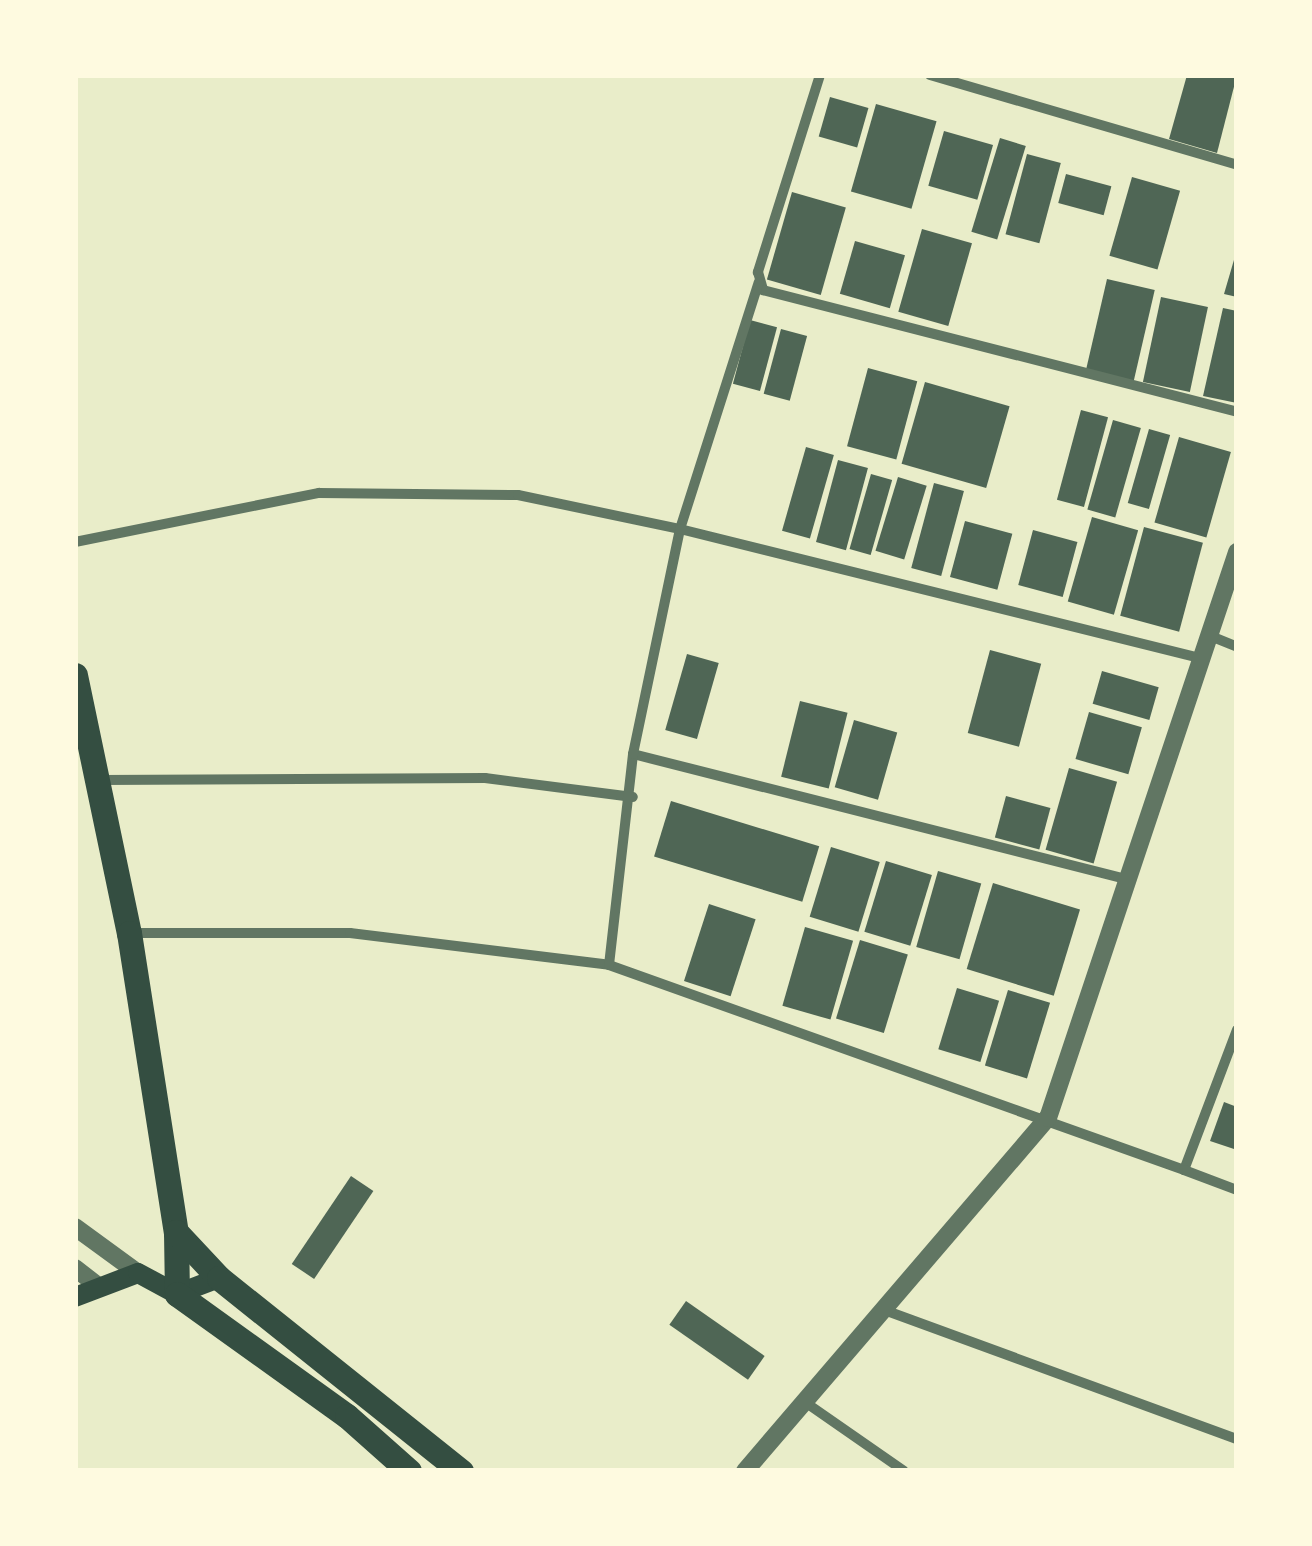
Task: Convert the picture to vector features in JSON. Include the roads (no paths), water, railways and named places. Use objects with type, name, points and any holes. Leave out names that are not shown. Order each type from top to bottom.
[{"type":"highway","points":[[75,675],[130,933],[176,1232],[177,1294],[346,1416],[409,1471]]},
{"type":"highway","points":[[176,1232],[218,1278],[460,1471]]},
{"type":"main road","points":[[75,1297],[138,1273],[177,1294],[218,1278]]},
{"type":"street","points":[[609,966],[633,797],[633,754],[680,529],[820,75]]},
{"type":"street","points":[[930,75],[1237,166]]},
{"type":"street","points":[[759,282],[772,294],[1237,412]]},
{"type":"street","points":[[75,542],[320,493],[518,495],[680,529],[1200,658]]},
{"type":"street","points":[[745,1471],[802,1400],[887,1311],[1048,1118],[1237,552]]},
{"type":"street","points":[[1208,635],[1237,647]]},
{"type":"street","points":[[633,754],[1130,880]]},
{"type":"street","points":[[98,780],[486,778],[633,797]]},
{"type":"street","points":[[130,933],[350,933],[609,966],[1048,1118],[1237,1190]]},
{"type":"street","points":[[1184,1170],[1237,1030]]},
{"type":"street","points":[[75,1227],[138,1273]]},
{"type":"street","points":[[75,1268],[100,1288]]},
{"type":"street","points":[[887,1311],[1237,1439]]},
{"type":"street","points":[[802,1400],[904,1471]]}]
